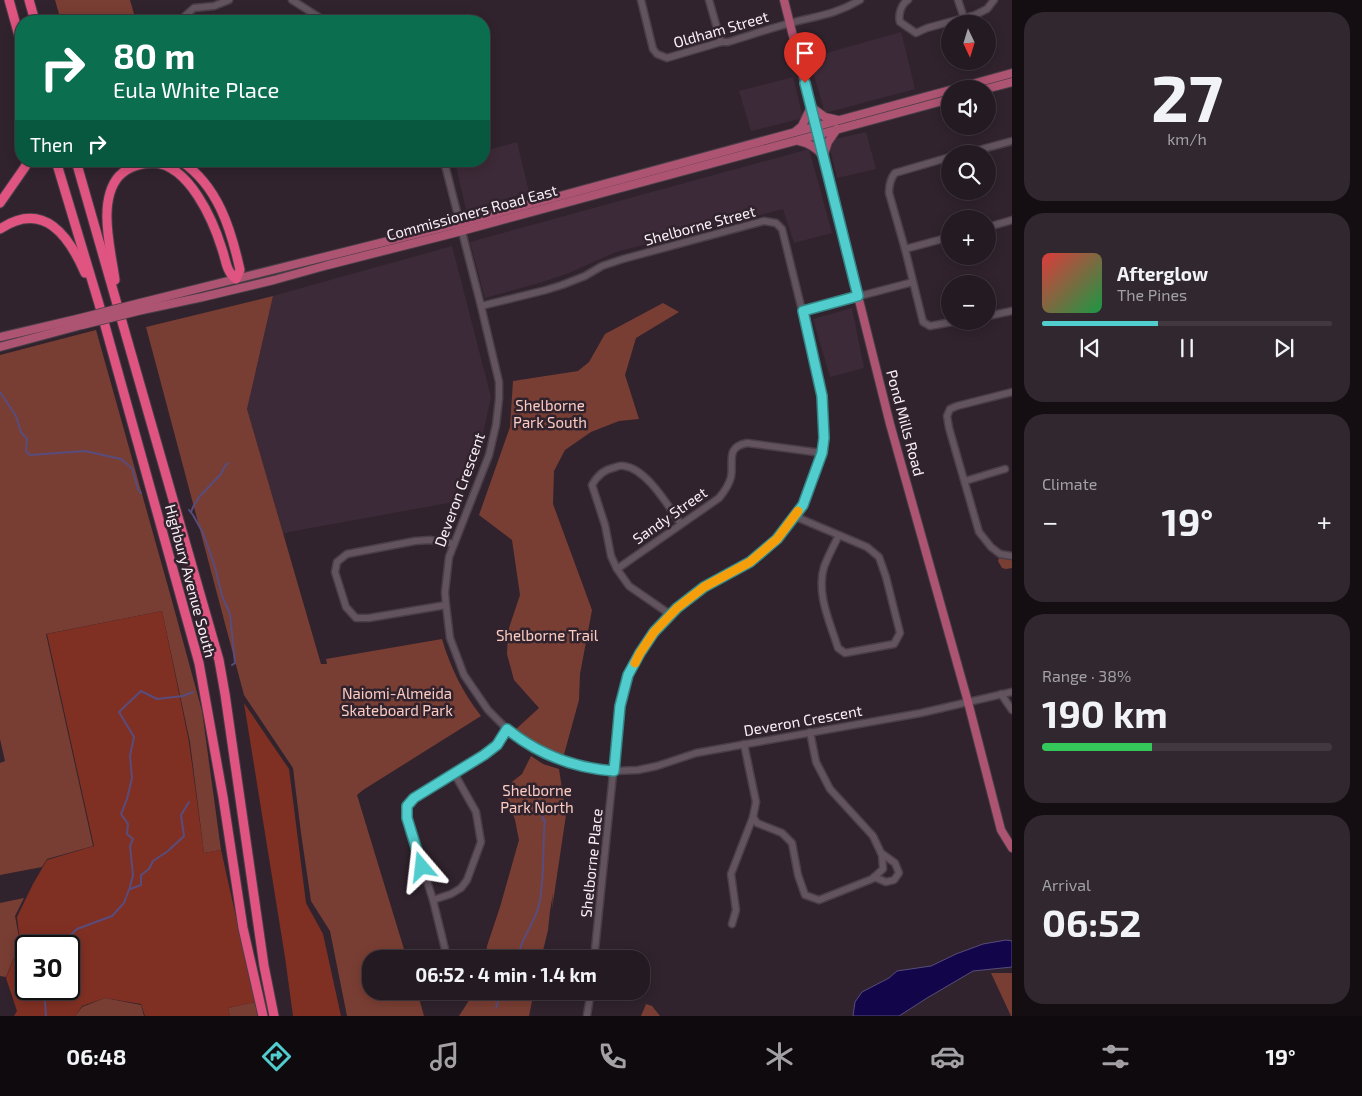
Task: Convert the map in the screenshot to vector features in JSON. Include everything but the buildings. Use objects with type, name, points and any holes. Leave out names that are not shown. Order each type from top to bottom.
[{"type":"highway","points":[[9,0],[15,21]]},
{"type":"highway","points":[[29,0],[33,15]]},
{"type":"highway","points":[[0,203],[25,167]]},
{"type":"highway","name":"Highbury Avenue South","points":[[58,167],[99,304],[198,662],[221,787],[243,928],[263,1016]]},
{"type":"highway","name":"Highbury Avenue South","points":[[78,167],[219,660],[264,966],[274,1016]]},
{"type":"highway","points":[[116,298],[107,222],[107,205],[110,192],[116,181],[125,171],[134,167]]},
{"type":"highway","points":[[170,167],[180,175],[203,205],[223,249],[230,274],[236,279],[240,270],[234,244],[223,214],[216,199],[189,167]]},
{"type":"highway","points":[[0,229],[25,219],[40,220],[58,230],[74,250],[99,304]]},
{"type":"main road","name":"Pond Mills Road","points":[[784,0],[890,424],[968,702],[1001,830],[1012,848]]},
{"type":"main road","points":[[987,80],[1012,73]]},
{"type":"main road","points":[[996,86],[1012,82]]},
{"type":"main road","name":"Commissioners Road East","points":[[0,337],[141,307],[239,289],[463,231],[791,141],[840,120],[941,92]]},
{"type":"main road","name":"Commissioners Road East","points":[[141,307],[236,279],[460,222],[796,131],[837,129],[941,100]]},
{"type":"main road","points":[[796,131],[804,122],[810,107],[825,117],[840,120]]},
{"type":"main road","points":[[791,141],[806,142],[812,145],[823,157],[828,142],[837,129]]},
{"type":"main road","points":[[236,279],[239,289]]},
{"type":"main road","name":"Commissioners Road East","points":[[0,347],[81,321]]},
{"type":"street","points":[[186,15],[194,8],[214,6],[229,0]]},
{"type":"street","points":[[292,0],[316,15]]},
{"type":"street","name":"Oldham Street","points":[[641,0],[653,49],[657,54],[667,58],[789,23]]},
{"type":"street","points":[[709,0],[721,42]]},
{"type":"street","points":[[789,23],[826,15],[848,7],[860,0]]},
{"type":"street","points":[[908,0],[904,2],[899,17],[900,22],[916,33],[941,24]]},
{"type":"street","points":[[958,0],[963,15]]},
{"type":"street","points":[[975,15],[988,9],[994,0]]},
{"type":"street","points":[[996,145],[1012,141]]},
{"type":"street","points":[[941,160],[895,173],[891,177],[889,184],[889,193],[923,322],[930,326],[941,324]]},
{"type":"street","name":"Deveron Crescent","points":[[446,167],[499,382],[500,398],[489,455],[448,557],[445,592],[446,605],[450,638],[464,675],[488,710],[507,729],[551,758],[586,768],[614,771],[638,770],[658,766],[696,753],[921,713],[1012,692]]},
{"type":"street","points":[[996,225],[1012,220]]},
{"type":"street","name":"Shelborne Street","points":[[481,306],[562,285],[585,276],[602,266],[623,259],[764,221],[776,223],[782,229],[822,396],[824,438],[822,453],[803,505],[777,539],[750,562],[704,587],[681,605],[640,653],[628,675],[620,706],[614,771]]},
{"type":"street","points":[[905,249],[941,239]]},
{"type":"street","points":[[803,311],[913,282]]},
{"type":"street","points":[[996,314],[1012,311]]},
{"type":"street","points":[[1012,392],[957,406],[950,409],[947,416],[980,532],[991,547],[1000,554],[1012,556]]},
{"type":"street","name":"Sandy Street","points":[[617,569],[719,498],[731,478],[731,459],[734,450],[739,444],[747,443],[822,453]]},
{"type":"street","points":[[671,615],[629,586],[617,569],[611,556],[605,525],[592,484],[596,476],[609,469],[623,465],[635,469],[657,491],[681,524]]},
{"type":"street","points":[[965,481],[1005,469]]},
{"type":"street","points":[[794,516],[839,535],[867,547],[879,557],[900,633],[894,644],[845,653],[838,648],[821,593],[824,567],[839,535]]},
{"type":"street","points":[[446,605],[369,618],[356,618],[346,607],[335,572],[337,562],[347,554],[415,541],[430,540],[454,544]]},
{"type":"street","points":[[1001,694],[1012,710]]},
{"type":"street","points":[[445,950],[433,900],[407,818],[407,806],[414,798],[497,745],[507,729]]},
{"type":"street","points":[[753,817],[756,823],[782,833],[792,844],[798,875],[805,895],[819,900],[872,879],[883,869],[881,853],[872,836],[830,789],[816,762],[810,732]]},
{"type":"street","points":[[732,924],[736,910],[731,874],[753,817],[756,802],[744,744]]},
{"type":"street","name":"Shelborne Place","points":[[595,950],[614,771]]},
{"type":"street","points":[[433,900],[451,894],[461,888],[467,880],[481,842],[476,812],[454,773]]},
{"type":"street","points":[[874,878],[886,882],[894,880],[899,873],[895,863],[881,853]]},
{"type":"street","points":[[588,1015],[590,1000]]},
{"type":"shaded area","points":[[901,32],[915,89],[825,113],[809,58]]},
{"type":"shaded area","points":[[793,77],[803,118],[751,131],[739,91]]},
{"type":"shaded area","points":[[866,132],[876,169],[837,178],[830,149],[835,139]]},
{"type":"shaded area","points":[[517,142],[529,192],[466,210],[456,167],[490,167],[490,149]]},
{"type":"shaded area","points":[[809,149],[832,233],[794,243],[783,209],[616,252],[569,273],[485,298],[470,242]]},
{"type":"shaded area","points":[[452,246],[491,397],[480,447],[459,501],[283,534],[247,409],[273,296]]},
{"type":"shaded area","points":[[852,308],[864,368],[830,377],[813,319]]},
{"type":"shaded area","points":[[162,611],[189,742],[204,853],[221,850],[255,1002],[228,1008],[230,1016],[145,1016],[141,1004],[105,998],[82,1006],[75,1016],[14,1016],[17,1011],[6,978],[15,956],[15,1000],[80,1000],[80,935],[19,935],[17,917],[47,860],[94,846],[47,634]]},
{"type":"shaded area","points":[[244,703],[289,769],[306,903],[323,934],[341,1016],[293,1016]]},
{"type":"shaded area","points":[[1006,940],[1012,941],[1012,967],[973,971],[899,1016],[853,1016],[855,1002],[862,992],[889,978],[897,971],[931,966],[983,944]]},
{"type":"green space","points":[[55,0],[130,0],[134,15],[59,15]]},
{"type":"green space","name":"Naiomi-Almeida Skateboard Park","points":[[273,296],[247,409],[321,664],[327,664],[326,659],[442,639],[458,679],[468,698],[481,716],[357,795],[404,950],[362,950],[362,1000],[420,1000],[424,1016],[347,1016],[330,931],[311,901],[293,768],[244,695],[146,327]]},
{"type":"green space","name":"Shelborne Trail","points":[[663,303],[679,312],[636,338],[625,375],[639,419],[619,421],[591,432],[565,450],[554,471],[553,504],[592,610],[580,674],[579,700],[563,758],[542,748],[515,730],[539,708],[514,680],[507,654],[508,631],[520,595],[512,540],[479,515],[510,427],[513,381],[578,371],[589,362],[605,334]]},
{"type":"green space","points":[[96,330],[202,711],[221,850],[204,853],[190,742],[162,611],[46,634],[93,846],[47,859],[42,867],[0,875],[0,763],[5,761],[0,739],[0,355]]},
{"type":"green space","points":[[999,558],[1012,560],[1012,568],[1002,568],[998,561]]},
{"type":"green space","name":"Shelborne Park North","points":[[531,756],[543,764],[559,769],[566,815],[548,930],[543,950],[486,950],[519,840],[515,820],[504,788],[522,774]]},
{"type":"green space","points":[[24,898],[15,916],[19,935],[15,935],[15,955],[6,977],[0,976],[0,903]]},
{"type":"green space","points":[[991,973],[1012,973],[1012,1016],[1011,1016]]},
{"type":"green space","points":[[105,998],[141,1005],[144,1016],[75,1016],[82,1007]]},
{"type":"green space","points":[[469,1000],[532,1000],[529,1016],[459,1016]]},
{"type":"green space","points":[[255,1002],[258,1016],[230,1016],[228,1008]]},
{"type":"green space","points":[[646,1004],[652,1006],[660,1016],[641,1016]]},
{"type":"waterway","points":[[0,392],[16,416],[21,432],[27,439],[26,451],[30,455],[85,451],[121,459],[132,468],[141,493]]},
{"type":"waterway","points":[[191,512],[200,496],[221,474],[228,463]]},
{"type":"waterway","points":[[189,510],[203,533],[215,567],[222,596],[230,614],[235,663],[232,665]]},
{"type":"waterway","points":[[71,935],[77,929],[112,916],[124,903],[133,875],[130,846],[133,839],[127,834],[128,824],[121,814],[132,778],[130,756],[134,737],[119,712],[141,691],[157,699],[183,696],[193,692]]},
{"type":"waterway","points":[[130,889],[141,885],[141,875],[149,869],[153,861],[168,851],[184,836],[181,815],[189,802]]},
{"type":"waterway","points":[[520,950],[539,905],[542,884],[545,820],[543,820],[542,813]]},
{"type":"waterway","points":[[45,1000],[46,1016]]},
{"type":"waterway","points":[[496,1008],[498,1000]]},
{"type":"slow traffic","points":[[635,663],[654,632],[677,608],[704,587],[750,562],[777,539],[798,511]]},
{"type":"route","points":[[422,867],[407,818],[407,806],[414,798],[497,745],[507,729],[551,758],[586,768],[614,771],[620,706],[628,675],[654,632],[677,608],[704,587],[750,562],[777,539],[803,505],[822,453],[824,438],[822,396],[803,311],[858,296],[805,83]]},
{"type":"park label","name":"Shelborne Park South","points":[[550,414]]}]
